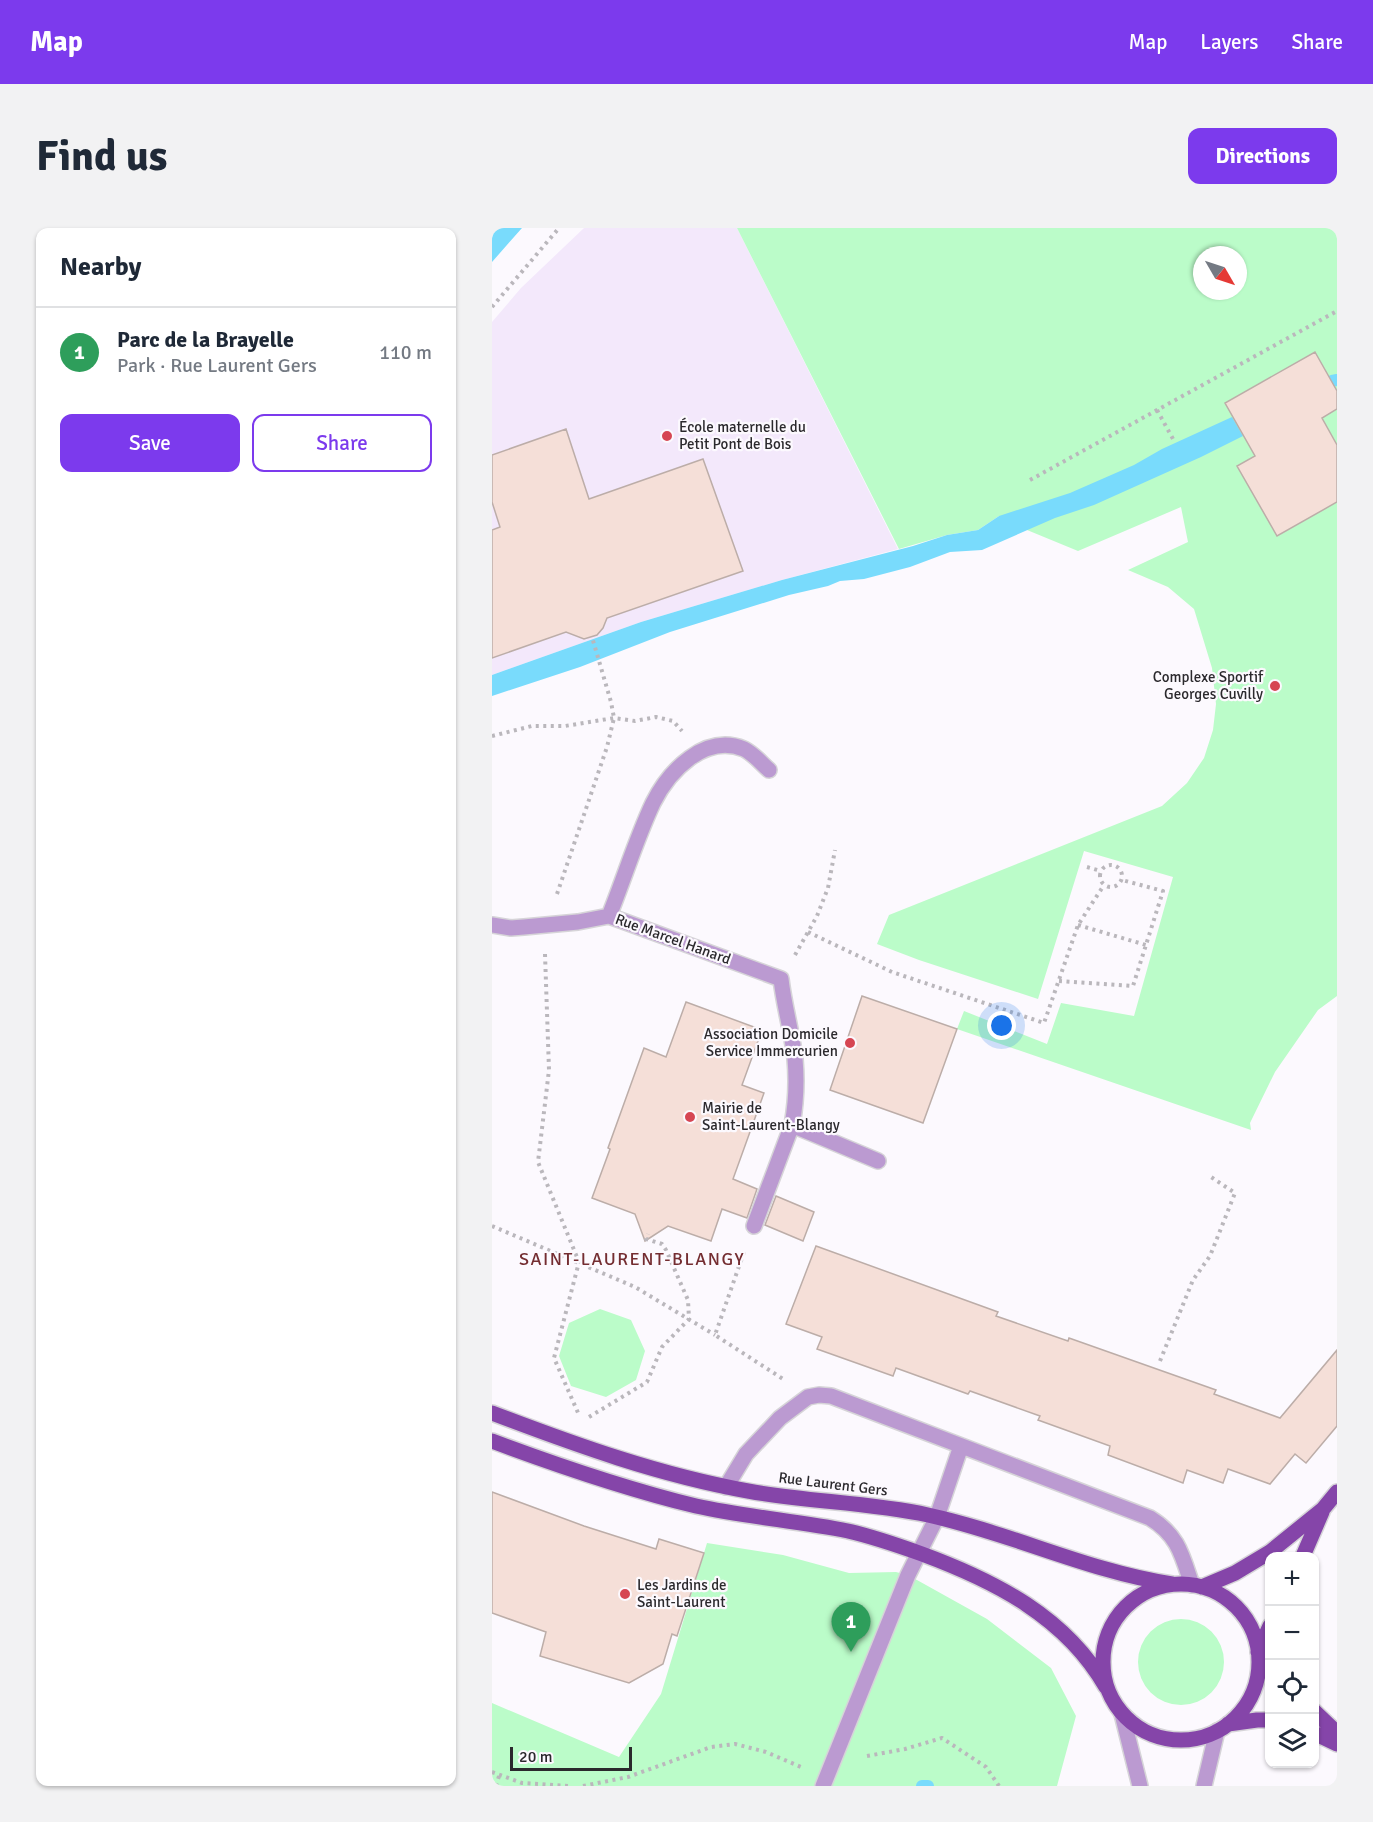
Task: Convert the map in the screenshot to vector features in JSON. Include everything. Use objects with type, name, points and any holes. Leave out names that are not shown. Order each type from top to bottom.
[{"type":"main road","name":"Rue Laurent Gers","points":[[492,1413],[647,1468],[726,1487],[820,1501],[867,1505],[937,1517],[978,1527],[1112,1573],[1172,1584]]},
{"type":"main road","points":[[492,1441],[574,1471],[667,1499],[732,1514],[846,1531],[894,1543],[960,1568],[1010,1593],[1077,1646],[1096,1670],[1122,1714],[1138,1727],[1166,1739],[1197,1738],[1223,1727],[1265,1720]]},
{"type":"main road","points":[[1197,1586],[1253,1564],[1323,1509],[1337,1492]]},
{"type":"main road","points":[[1305,1552],[1323,1509]]},
{"type":"main road","points":[[1106,1687],[1102,1657],[1115,1620],[1135,1598],[1152,1589],[1172,1584],[1197,1586],[1221,1595],[1243,1615],[1253,1632],[1262,1662]]},
{"type":"main road","points":[[1223,1727],[1242,1710],[1252,1692],[1265,1647]]},
{"type":"main road","points":[[1317,1714],[1337,1733]]},
{"type":"main road","points":[[1319,1735],[1337,1744]]},
{"type":"street","points":[[609,916],[653,802],[676,770],[689,758],[715,746],[730,746],[745,750],[769,770]]},
{"type":"street","name":"Rue Marcel Hanard","points":[[492,925],[511,928],[578,922],[609,916],[781,979]]},
{"type":"street","points":[[754,1226],[792,1125],[797,1083],[795,1057],[784,1006],[781,979]]},
{"type":"street","points":[[792,1125],[879,1161]]},
{"type":"street","points":[[726,1487],[746,1454],[780,1418],[808,1397],[831,1396],[1150,1518],[1172,1534],[1197,1586]]},
{"type":"street","points":[[825,1781],[908,1575],[937,1517],[961,1446]]},
{"type":"street","points":[[1122,1714],[1140,1786]]},
{"type":"street","points":[[1204,1786],[1223,1727]]},
{"type":"path","points":[[492,307],[559,228]]},
{"type":"path","points":[[1030,480],[1337,311]]},
{"type":"path","points":[[1157,410],[1173,439]]},
{"type":"path","points":[[592,638],[614,718],[607,747],[564,878],[545,925],[549,1070],[538,1162],[579,1262],[554,1358],[582,1422],[647,1382],[662,1347],[688,1319],[688,1300],[666,1250],[662,1244],[646,1239],[648,1234]]},
{"type":"path","points":[[492,736],[532,726],[565,726],[614,718],[635,721],[656,717],[672,722],[703,751]]},
{"type":"path","points":[[781,979],[818,916],[828,888],[835,850]]},
{"type":"path","points":[[1107,866],[1116,866],[1122,872],[1122,880],[1117,886],[1104,885],[1100,878],[1101,871],[1107,866]]},
{"type":"path","points":[[1087,867],[1101,871]]},
{"type":"path","points":[[1059,981],[1132,986],[1163,891],[1122,880]]},
{"type":"path","points":[[808,932],[892,972],[1044,1023],[1078,925],[1104,885]]},
{"type":"path","points":[[1078,925],[1146,945]]},
{"type":"path","points":[[1160,1361],[1193,1280],[1210,1256],[1235,1193],[1211,1177]]},
{"type":"path","points":[[492,1226],[635,1287],[715,1335],[808,1397]]},
{"type":"path","points":[[715,1335],[754,1226]]},
{"type":"path","points":[[840,1743],[863,1757],[905,1749],[942,1737],[986,1767],[999,1786]]},
{"type":"path","points":[[583,1786],[628,1778],[711,1747],[735,1744],[766,1752],[825,1781]]},
{"type":"path","points":[[492,1772],[522,1783],[569,1786]]},
{"type":"path","points":[[496,1786],[499,1776]]},
{"type":"shaded area","name":"École maternelle du Petit Pont de Bois","points":[[584,228],[737,228],[898,549],[782,580],[641,622],[492,675],[492,322],[521,288]]},
{"type":"green space","name":"Complexe Sportif Georges Cuvilly","points":[[737,228],[1337,228],[1337,996],[1318,1010],[1275,1072],[1250,1123],[1251,1130],[957,1029],[964,1011],[1047,1044],[1061,1003],[1134,1016],[1173,877],[1084,851],[1038,999],[877,944],[889,915],[1162,806],[1187,783],[1204,758],[1213,730],[1216,704],[1212,668],[1194,609],[1168,587],[1128,570],[1188,542],[1181,507],[1078,551],[999,516],[978,530],[947,535],[899,549]]},
{"type":"green space","points":[[600,1309],[631,1320],[645,1351],[636,1380],[606,1397],[571,1386],[559,1356],[569,1323]]},
{"type":"green space","points":[[707,1543],[783,1555],[849,1573],[896,1572],[908,1575],[987,1619],[1051,1668],[1076,1716],[1057,1786],[492,1786],[492,1703],[619,1757],[661,1694]]},
{"type":"green space","points":[[1181,1619],[1198,1622],[1212,1631],[1221,1645],[1224,1662],[1221,1679],[1212,1693],[1198,1702],[1181,1705],[1164,1702],[1150,1693],[1141,1679],[1138,1662],[1141,1645],[1150,1631],[1164,1622]]},
{"type":"water","points":[[492,228],[522,228],[492,262]]},
{"type":"water","points":[[1232,417],[1243,436],[1094,505],[1055,518],[982,550],[950,552],[910,567],[864,579],[840,581],[789,595],[670,632],[580,667],[492,696],[492,675],[641,622],[782,580],[947,535],[978,530],[999,516],[1070,493],[1134,465],[1162,449]]},
{"type":"building","points":[[1315,352],[1337,391],[1337,409],[1322,418],[1337,445],[1337,502],[1277,536],[1237,466],[1255,456],[1225,403]]},
{"type":"building","points":[[566,429],[589,499],[703,459],[743,571],[607,618],[597,635],[584,639],[566,632],[492,658],[492,530],[500,527],[492,502],[492,455]]},
{"type":"building","points":[[862,996],[957,1029],[923,1123],[830,1090]]},
{"type":"building","name":"Mairie de Saint-Laurent-Blangy","points":[[686,1002],[762,1030],[742,1085],[764,1093],[733,1179],[757,1189],[747,1218],[722,1209],[711,1241],[668,1226],[645,1241],[635,1214],[592,1198],[644,1048],[666,1057]]},
{"type":"building","points":[[776,1196],[814,1212],[803,1241],[765,1225]]},
{"type":"building","points":[[816,1246],[998,1312],[996,1316],[1068,1341],[1069,1338],[1216,1390],[1214,1394],[1280,1418],[1337,1350],[1337,1426],[1306,1463],[1295,1454],[1270,1484],[1228,1469],[1223,1483],[1187,1470],[1183,1483],[1108,1455],[1110,1446],[1038,1420],[1040,1416],[970,1391],[968,1394],[896,1368],[893,1376],[817,1349],[822,1337],[786,1324]]},
{"type":"building","name":"Les Jardins de Saint-Laurent","points":[[492,1492],[584,1526],[656,1549],[659,1539],[704,1553],[677,1636],[672,1634],[663,1664],[629,1683],[540,1656],[546,1632],[492,1613]]},
{"type":"waterway","points":[[1332,381],[1337,380]]},
{"type":"waterway","points":[[922,1786],[928,1786]]},
{"type":"place","name":"École maternelle du Petit Pont de Bois","points":[[667,436]]},
{"type":"place","name":"Complexe Sportif Georges Cuvilly","points":[[1275,686]]},
{"type":"place","name":"Association Domicile Service Immercurien","points":[[850,1043]]},
{"type":"place","name":"Mairie de Saint-Laurent-Blangy","points":[[690,1117]]},
{"type":"place","name":"Les Jardins de Saint-Laurent","points":[[625,1594]]},
{"type":"place","name":"Parc de la Brayelle","points":[[851,1652]]},
{"type":"district","name":"SAINT-LAURENT-BLANGY","points":[[632,1259]]}]
